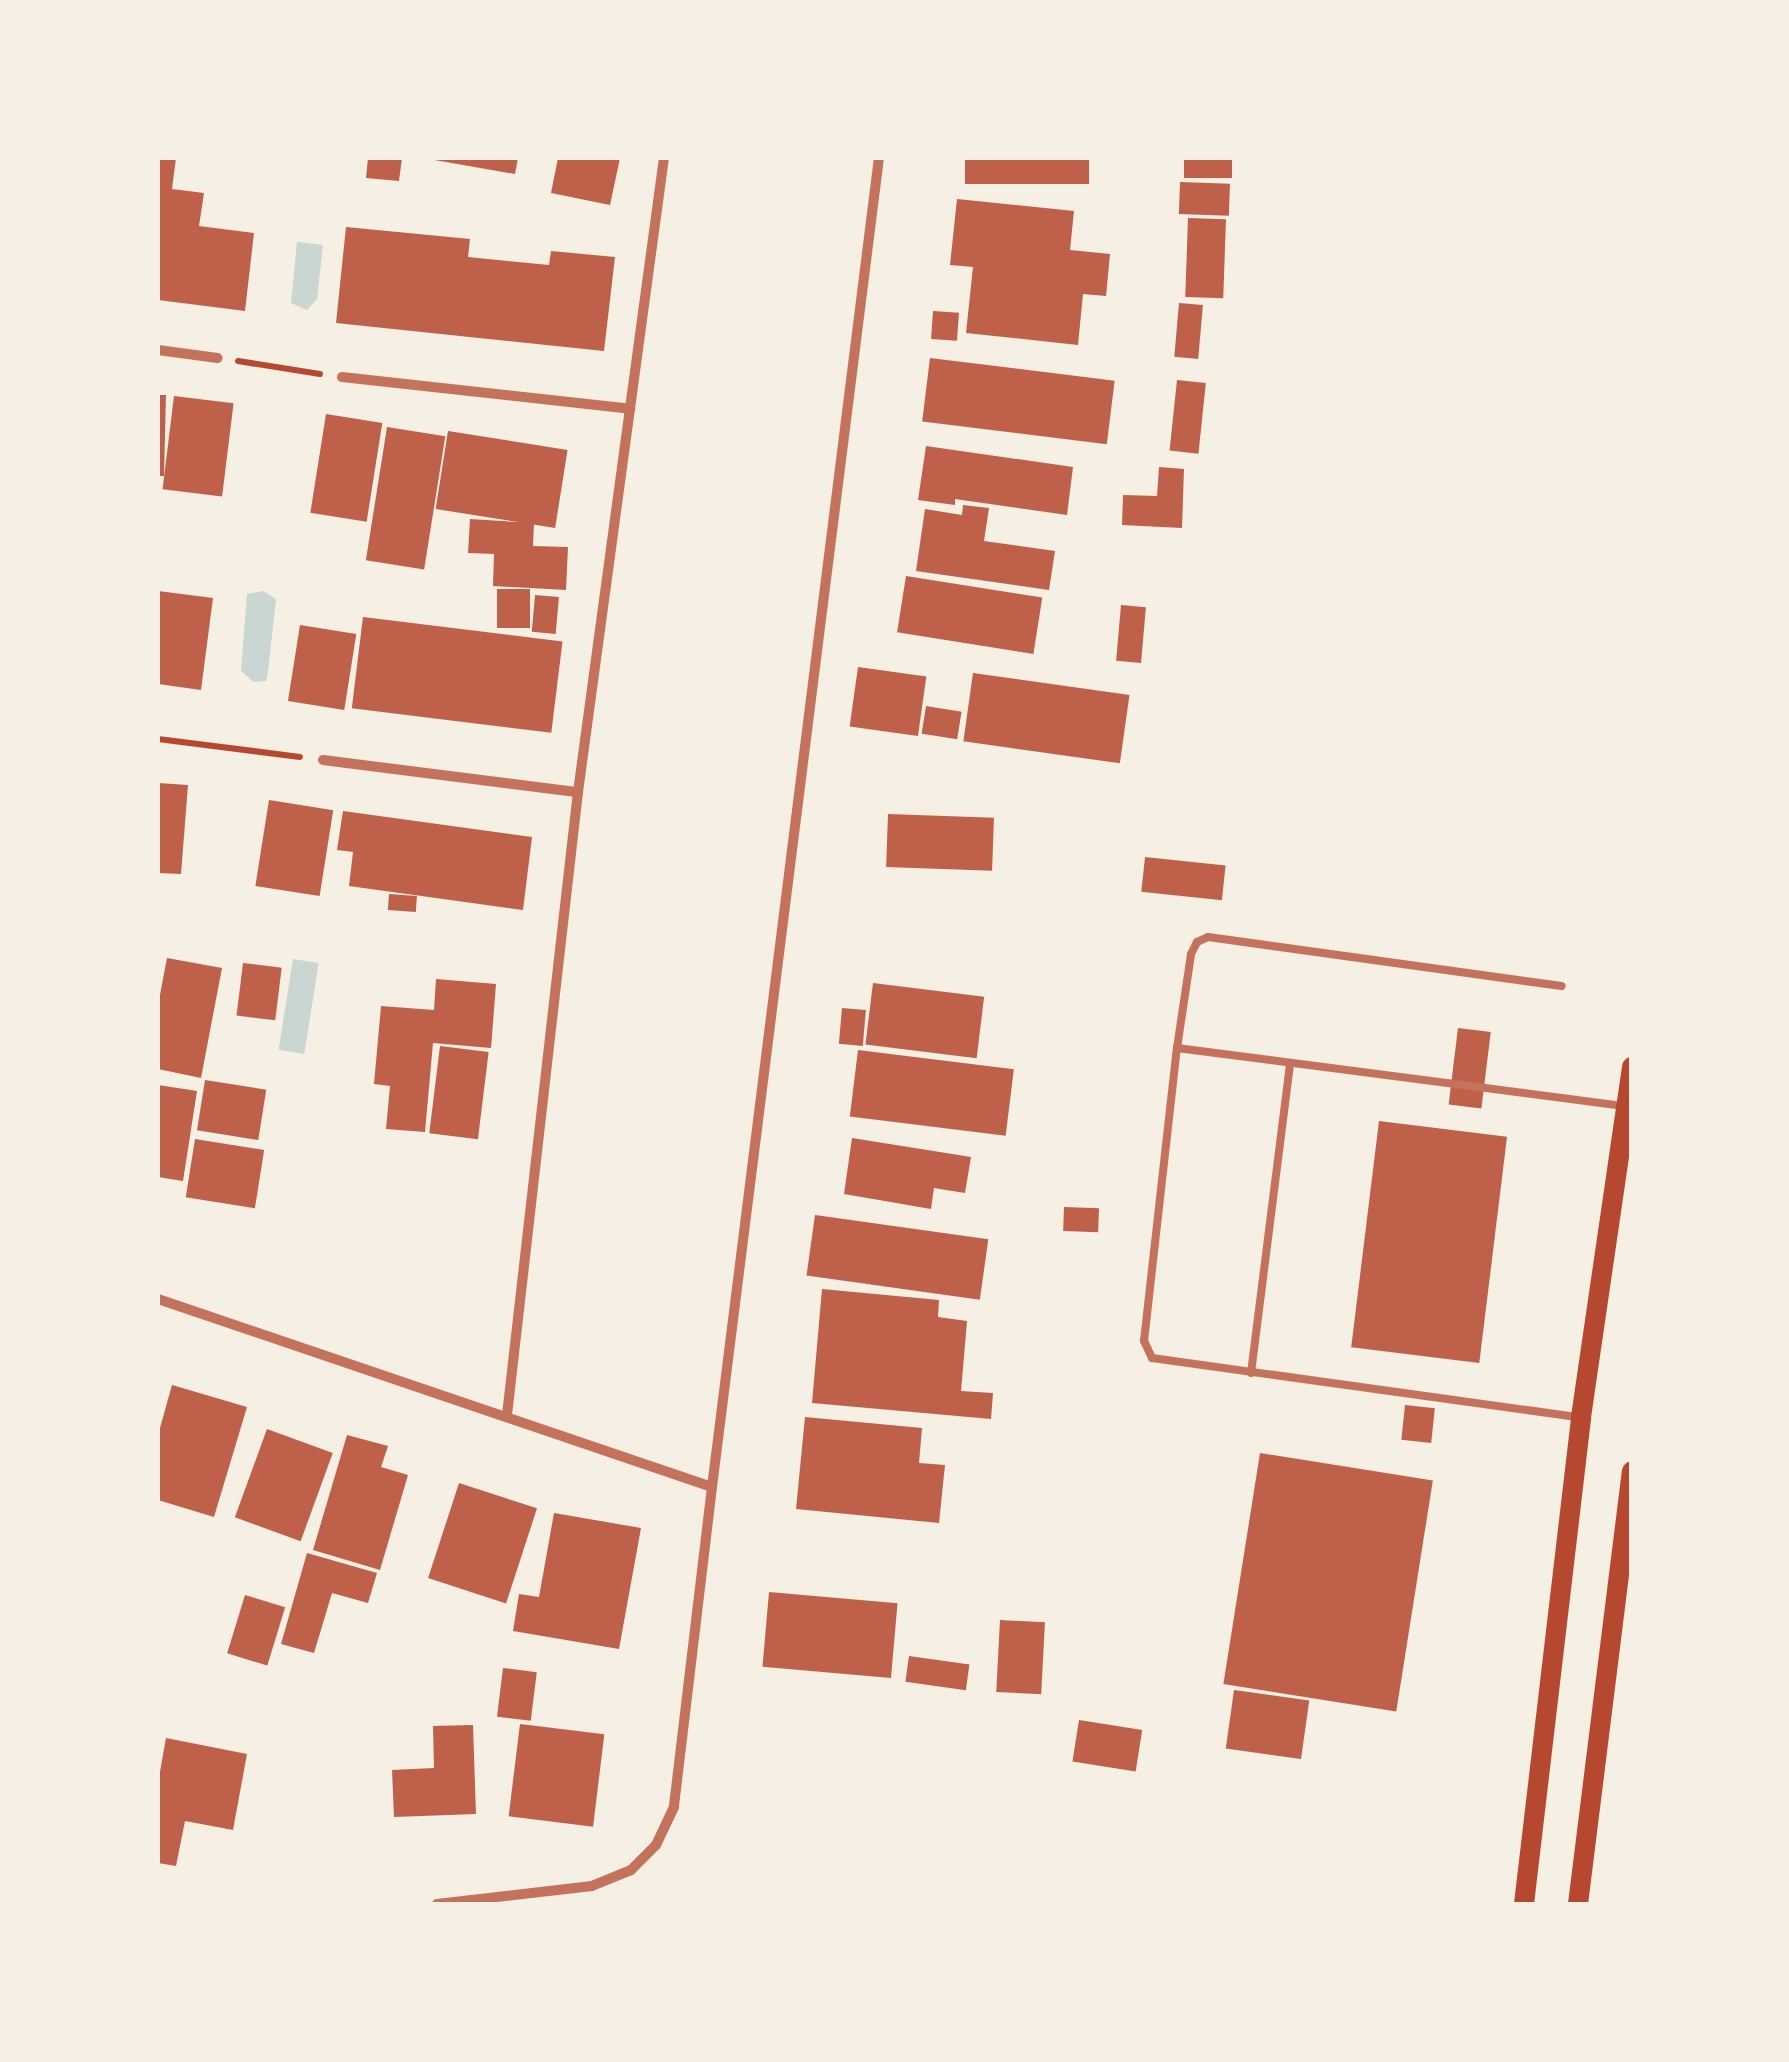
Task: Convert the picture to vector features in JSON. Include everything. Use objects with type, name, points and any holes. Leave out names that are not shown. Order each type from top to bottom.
[{"type":"main road","points":[[1524,1904],[1581,1417],[1632,1068]]},
{"type":"main road","points":[[1578,1904],[1632,1471]]},
{"type":"street","points":[[507,1415],[578,792],[664,158]]},
{"type":"street","points":[[436,1904],[592,1886],[631,1870],[656,1845],[674,1807],[879,158]]},
{"type":"street","points":[[158,350],[217,358]]},
{"type":"street","points":[[342,377],[630,409]]},
{"type":"street","points":[[323,760],[578,792]]},
{"type":"street","points":[[158,1298],[712,1487]]},
{"type":"lane","points":[[1562,986],[1208,937],[1197,942],[1191,954],[1176,1048],[1145,1351],[1152,1358],[1251,1373],[1581,1417]]},
{"type":"lane","points":[[1176,1048],[1626,1106]]},
{"type":"lane","points":[[1251,1373],[1290,1064]]},
{"type":"path","points":[[217,358],[342,377]]},
{"type":"path","points":[[158,739],[323,760]]},
{"type":"shaded area","points":[[297,242],[323,245],[317,299],[307,310],[291,303]]},
{"type":"shaded area","points":[[263,591],[276,599],[266,681],[254,682],[241,671],[247,594]]},
{"type":"shaded area","points":[[293,959],[319,963],[304,1054],[279,1050]]},
{"type":"building","points":[[158,158],[176,158],[172,189],[204,193],[199,226],[254,233],[245,311],[158,300]]},
{"type":"building","points":[[368,158],[402,158],[399,181],[366,178]]},
{"type":"building","points":[[423,158],[518,158],[515,174]]},
{"type":"building","points":[[558,158],[620,158],[610,205],[551,193]]},
{"type":"building","points":[[965,158],[1089,158],[1089,184],[965,184]]},
{"type":"building","points":[[1184,158],[1232,158],[1232,178],[1184,178]]},
{"type":"building","points":[[1180,182],[1230,184],[1229,216],[1179,214]]},
{"type":"building","points":[[957,199],[1074,211],[1070,250],[1110,254],[1106,296],[1083,294],[1078,345],[966,333],[973,267],[950,265]]},
{"type":"building","points":[[1188,218],[1226,219],[1223,298],[1185,297]]},
{"type":"building","points":[[346,227],[470,239],[468,257],[549,265],[551,251],[615,257],[604,351],[336,323]]},
{"type":"building","points":[[1179,303],[1203,305],[1198,359],[1174,357]]},
{"type":"building","points":[[933,311],[959,313],[957,341],[931,339]]},
{"type":"building","points":[[930,358],[1115,381],[1107,444],[922,422]]},
{"type":"building","points":[[1177,380],[1206,383],[1198,454],[1170,451]]},
{"type":"building","points":[[158,395],[166,395],[164,476],[158,476]]},
{"type":"building","points":[[174,396],[234,403],[222,497],[163,489]]},
{"type":"building","points":[[326,414],[382,423],[367,522],[310,513]]},
{"type":"building","points":[[387,427],[445,436],[424,570],[366,560]]},
{"type":"building","points":[[448,431],[568,450],[555,528],[436,509]]},
{"type":"building","points":[[926,446],[1073,467],[1067,515],[955,499],[955,505],[918,500]]},
{"type":"building","points":[[1159,467],[1184,469],[1182,528],[1122,525],[1123,495],[1157,496]]},
{"type":"building","points":[[963,505],[989,508],[984,541],[1055,551],[1049,590],[916,571],[925,509],[962,515]]},
{"type":"building","points":[[470,519],[534,523],[533,546],[568,547],[566,590],[493,586],[494,554],[468,553]]},
{"type":"building","points":[[906,576],[1042,598],[1033,654],[897,632]]},
{"type":"building","points":[[497,589],[530,589],[530,628],[497,628]]},
{"type":"building","points":[[158,591],[213,598],[201,690],[158,684]]},
{"type":"building","points":[[535,595],[559,597],[556,634],[532,632]]},
{"type":"building","points":[[1121,605],[1146,607],[1141,663],[1116,661]]},
{"type":"building","points":[[363,617],[563,641],[551,733],[352,708]]},
{"type":"building","points":[[300,625],[356,634],[344,710],[288,701]]},
{"type":"building","points":[[858,667],[926,677],[918,736],[850,726]]},
{"type":"building","points":[[973,673],[1129,695],[1120,763],[963,741]]},
{"type":"building","points":[[926,706],[962,712],[957,739],[922,734]]},
{"type":"building","points":[[158,783],[188,785],[181,874],[158,873]]},
{"type":"building","points":[[269,800],[333,810],[320,896],[255,886]]},
{"type":"building","points":[[343,811],[532,837],[523,910],[349,886],[353,852],[337,850]]},
{"type":"building","points":[[888,814],[994,818],[992,871],[886,867]]},
{"type":"building","points":[[1145,857],[1226,865],[1222,900],[1141,892]]},
{"type":"building","points":[[389,894],[417,896],[416,912],[388,910]]},
{"type":"building","points":[[167,958],[222,968],[201,1078],[158,1069],[158,1005]]},
{"type":"building","points":[[243,963],[282,968],[275,1020],[237,1016]]},
{"type":"building","points":[[436,979],[496,984],[491,1048],[433,1043],[425,1132],[386,1129],[390,1086],[374,1084],[381,1006],[434,1010]]},
{"type":"building","points":[[873,983],[984,997],[977,1058],[865,1045]]},
{"type":"building","points":[[842,1008],[866,1010],[863,1046],[839,1044]]},
{"type":"building","points":[[1458,1028],[1491,1032],[1481,1108],[1449,1104]]},
{"type":"building","points":[[440,1046],[489,1052],[478,1139],[429,1133]]},
{"type":"building","points":[[858,1050],[1014,1069],[1006,1136],[850,1117]]},
{"type":"building","points":[[205,1080],[266,1090],[258,1140],[197,1130]]},
{"type":"building","points":[[158,1085],[197,1091],[183,1181],[158,1177]]},
{"type":"building","points":[[1379,1121],[1507,1137],[1479,1363],[1351,1347]]},
{"type":"building","points":[[852,1138],[971,1157],[965,1193],[934,1188],[931,1209],[844,1194]]},
{"type":"building","points":[[195,1139],[264,1150],[255,1208],[186,1197]]},
{"type":"building","points":[[1064,1207],[1099,1208],[1098,1232],[1063,1231]]},
{"type":"building","points":[[815,1215],[988,1239],[980,1300],[807,1275]]},
{"type":"building","points":[[822,1289],[939,1300],[938,1317],[967,1321],[961,1391],[993,1393],[991,1419],[812,1403]]},
{"type":"building","points":[[172,1385],[247,1407],[214,1517],[158,1500],[158,1435]]},
{"type":"building","points":[[1405,1405],[1435,1408],[1431,1443],[1401,1440]]},
{"type":"building","points":[[805,1417],[922,1428],[919,1463],[945,1465],[939,1523],[796,1509]]},
{"type":"building","points":[[267,1429],[333,1453],[301,1541],[235,1517]]},
{"type":"building","points":[[347,1435],[388,1446],[381,1467],[408,1475],[380,1570],[313,1550]]},
{"type":"building","points":[[1260,1453],[1433,1480],[1396,1711],[1223,1684]]},
{"type":"building","points":[[459,1483],[537,1508],[506,1603],[428,1578]]},
{"type":"building","points":[[554,1513],[641,1528],[619,1649],[513,1631],[519,1594],[539,1597]]},
{"type":"building","points":[[307,1553],[377,1573],[368,1603],[332,1593],[314,1653],[281,1644]]},
{"type":"building","points":[[769,1592],[898,1603],[891,1678],[762,1667]]},
{"type":"building","points":[[245,1595],[285,1607],[267,1666],[227,1653]]},
{"type":"building","points":[[1000,1620],[1045,1622],[1041,1694],[996,1692]]},
{"type":"building","points":[[909,1656],[969,1664],[966,1690],[905,1682]]},
{"type":"building","points":[[503,1668],[537,1672],[531,1721],[497,1717]]},
{"type":"building","points":[[1234,1690],[1309,1701],[1301,1759],[1226,1748]]},
{"type":"building","points":[[1079,1720],[1142,1730],[1136,1771],[1072,1761]]},
{"type":"building","points":[[520,1724],[604,1734],[593,1827],[509,1816]]},
{"type":"building","points":[[473,1725],[476,1814],[394,1817],[392,1770],[434,1768],[433,1726]]},
{"type":"building","points":[[166,1738],[247,1754],[233,1830],[185,1821],[176,1866],[158,1863],[158,1783]]}]
